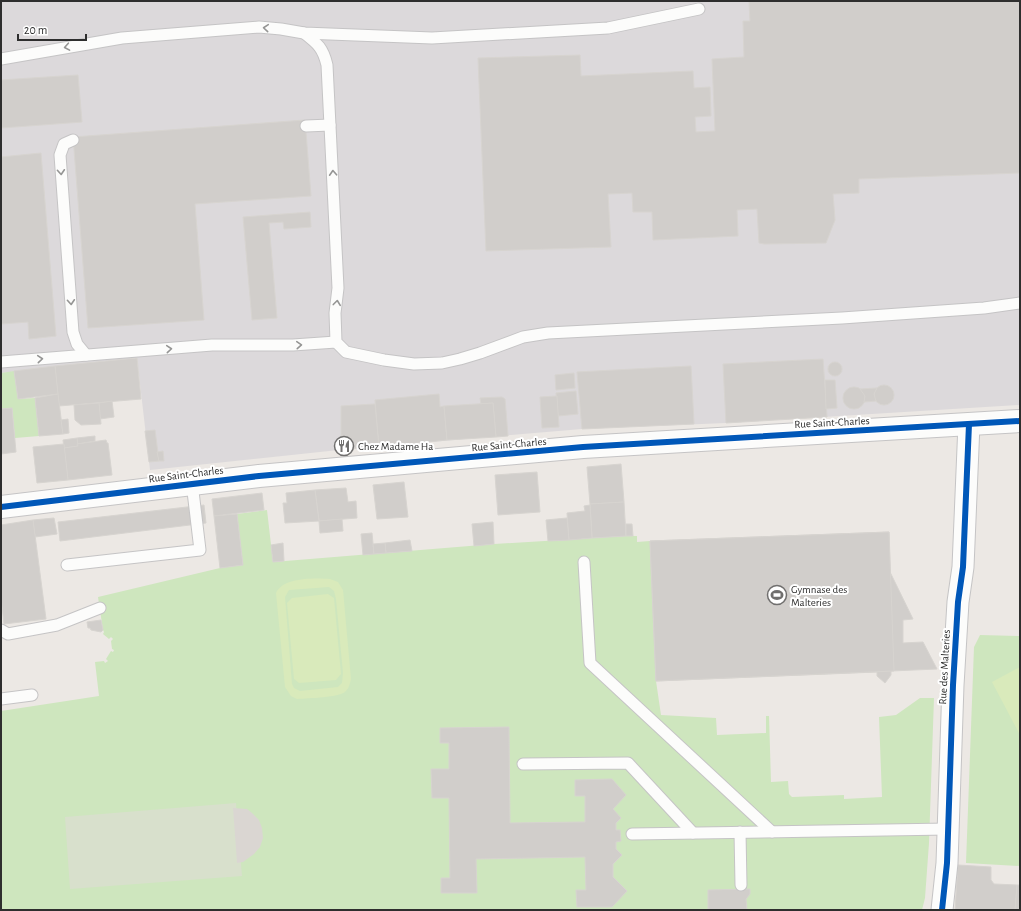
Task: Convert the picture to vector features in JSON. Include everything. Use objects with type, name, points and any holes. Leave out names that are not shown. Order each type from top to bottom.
[{"type":"street","name":"Rue Saint-Charles","points":[[1,508],[192,484],[330,469],[583,447],[1020,421]]},
{"type":"street","name":"Rue des Malteries","points":[[942,910],[947,863],[953,685],[958,602],[963,567],[969,424]]},
{"type":"lane","points":[[1,59],[122,38],[259,27],[304,33],[432,38],[608,28],[699,9]]},
{"type":"lane","points":[[304,33],[318,44],[324,54],[327,65],[338,288],[335,313],[336,342],[346,352],[384,360],[414,364],[442,363],[480,353],[523,337],[548,334],[850,318],[984,308],[1020,303]]},
{"type":"lane","points":[[306,126],[330,125]]},
{"type":"lane","points":[[73,140],[64,144],[60,154],[73,332],[77,344],[86,355]]},
{"type":"lane","points":[[1,362],[212,345],[293,345],[336,342]]},
{"type":"lane","points":[[67,565],[200,550],[192,484]]},
{"type":"lane","points":[[584,562],[590,663],[772,832]]},
{"type":"lane","points":[[1,630],[8,634],[57,625],[100,608]]},
{"type":"lane","points":[[1,699],[32,695]]},
{"type":"lane","points":[[523,764],[628,763],[693,833]]},
{"type":"lane","points":[[632,834],[948,829]]},
{"type":"lane","points":[[740,832],[742,885]]},
{"type":"shaded area","points":[[1,1],[1020,1],[1020,405],[726,423],[582,429],[348,449],[150,470],[137,358],[1,373]]},
{"type":"shaded area","points":[[233,808],[247,809],[259,820],[263,838],[260,847],[254,854],[243,862],[237,863]]},
{"type":"green space","points":[[14,371],[18,399],[35,398],[39,436],[15,438],[12,408],[1,409],[1,373]]},
{"type":"green space","points":[[267,510],[273,562],[494,544],[626,536],[637,536],[637,542],[650,541],[656,681],[661,715],[716,718],[717,735],[766,733],[766,716],[769,716],[771,782],[788,781],[789,794],[792,797],[844,795],[844,799],[882,797],[879,717],[896,715],[920,698],[934,698],[929,843],[925,898],[922,910],[1,910],[1,711],[99,696],[95,662],[104,661],[105,663],[108,661],[106,659],[111,651],[113,652],[114,650],[112,649],[111,641],[113,639],[111,637],[109,639],[103,634],[104,632],[98,597],[220,568],[243,565],[237,514]]},
{"type":"green space","points":[[330,579],[338,582],[343,590],[351,679],[348,688],[343,693],[316,698],[297,699],[291,696],[285,687],[276,593],[285,584],[292,581]],"holes":[[[329,587],[334,591],[343,673],[342,683],[338,687],[300,691],[294,688],[292,684],[285,597],[289,590]]]},
{"type":"green space","points":[[328,594],[334,598],[341,674],[336,680],[299,683],[294,679],[287,603],[292,598]]},
{"type":"green space","points":[[980,635],[1020,636],[1020,866],[966,863],[974,647]]},
{"type":"green space","points":[[1020,667],[1020,735],[992,682]]},
{"type":"green space","points":[[236,803],[242,876],[70,889],[65,817]]},
{"type":"building","points":[[749,1],[1020,1],[1020,173],[859,179],[859,193],[833,194],[835,220],[826,243],[759,243],[757,209],[737,210],[738,236],[653,240],[652,212],[633,212],[632,193],[608,194],[611,247],[486,251],[478,58],[580,55],[581,76],[693,71],[694,88],[710,87],[711,116],[695,117],[696,132],[715,131],[712,59],[744,57],[743,21],[750,21]]},
{"type":"building","points":[[78,75],[82,122],[1,128],[1,80]]},
{"type":"building","points":[[305,120],[311,196],[195,204],[204,320],[88,328],[73,137]]},
{"type":"building","points":[[41,153],[56,336],[29,339],[28,322],[1,324],[1,157]]},
{"type":"building","points":[[310,212],[311,227],[284,229],[283,222],[269,223],[277,318],[252,320],[243,217]]},
{"type":"building","points":[[137,358],[141,399],[59,406],[55,366]]},
{"type":"building","points":[[823,359],[827,417],[726,423],[723,364]]},
{"type":"building","points":[[835,362],[840,364],[842,369],[840,374],[835,376],[830,374],[828,369],[830,364]]},
{"type":"building","points":[[55,366],[58,394],[18,399],[14,371]]},
{"type":"building","points":[[691,366],[694,424],[582,429],[577,372]]},
{"type":"building","points":[[574,373],[575,388],[556,390],[555,375]]},
{"type":"building","points":[[825,380],[835,380],[837,408],[826,409]]},
{"type":"building","points":[[880,385],[888,385],[894,391],[894,399],[888,405],[880,405],[874,399],[874,391]]},
{"type":"building","points":[[854,387],[862,390],[865,398],[862,406],[854,409],[846,406],[843,398],[846,390]]},
{"type":"building","points":[[877,388],[874,394],[876,401],[864,402],[865,396],[860,389]]},
{"type":"building","points":[[576,391],[578,414],[558,416],[556,393]]},
{"type":"building","points":[[58,394],[63,434],[39,436],[35,398]]},
{"type":"building","points":[[439,394],[440,407],[444,406],[447,440],[379,447],[375,400]]},
{"type":"building","points":[[557,396],[559,427],[542,428],[540,397]]},
{"type":"building","points":[[502,397],[505,399],[508,436],[496,437],[493,403],[481,404],[480,398]]},
{"type":"building","points":[[112,401],[114,417],[100,419],[99,403]]},
{"type":"building","points":[[99,403],[101,424],[81,425],[75,420],[74,405]]},
{"type":"building","points":[[493,403],[496,437],[447,440],[444,406]]},
{"type":"building","points":[[375,404],[379,447],[348,449],[341,443],[341,406]]},
{"type":"building","points":[[12,408],[16,452],[1,454],[1,409]]},
{"type":"building","points":[[68,419],[69,433],[63,434],[61,420]]},
{"type":"building","points":[[155,430],[159,461],[149,462],[145,431]]},
{"type":"building","points":[[95,436],[95,441],[77,444],[77,438]]},
{"type":"building","points":[[77,438],[78,446],[64,448],[63,440]]},
{"type":"building","points":[[106,440],[108,443],[112,475],[68,480],[64,448],[78,446],[77,444]]},
{"type":"building","points":[[64,444],[68,480],[37,483],[33,447]]},
{"type":"building","points":[[163,451],[164,461],[159,461],[157,452]]},
{"type":"building","points":[[621,464],[624,502],[590,504],[587,467]]},
{"type":"building","points":[[537,472],[540,512],[498,515],[495,475]]},
{"type":"building","points":[[404,482],[408,517],[377,519],[373,485]]},
{"type":"building","points":[[346,488],[348,502],[356,501],[357,518],[319,521],[315,490]]},
{"type":"building","points":[[315,490],[319,521],[285,523],[283,503],[287,503],[286,493]]},
{"type":"building","points":[[262,493],[264,510],[214,516],[212,499]]},
{"type":"building","points":[[624,502],[626,536],[592,538],[590,504]]},
{"type":"building","points":[[204,505],[206,523],[60,541],[58,522]]},
{"type":"building","points":[[590,505],[592,538],[569,540],[567,513],[585,511],[584,506]]},
{"type":"building","points":[[237,514],[243,565],[220,568],[214,516]]},
{"type":"building","points":[[54,518],[57,534],[35,537],[33,520]]},
{"type":"building","points":[[567,518],[569,540],[548,541],[546,520]]},
{"type":"building","points":[[342,519],[343,531],[320,533],[319,521]]},
{"type":"building","points":[[33,520],[46,619],[4,624],[1,597],[1,525]]},
{"type":"building","points":[[493,522],[494,544],[474,546],[472,524]]},
{"type":"building","points":[[626,524],[632,524],[633,536],[626,536]]},
{"type":"building","name":"Gymnase des Malteries","points":[[889,532],[890,572],[913,619],[903,620],[903,643],[923,642],[937,669],[891,671],[891,675],[885,683],[877,676],[877,672],[656,681],[650,541]]},
{"type":"building","name":"Gymnase des Malteries","points":[[889,532],[894,671],[656,681],[650,541]]},
{"type":"building","points":[[372,533],[374,554],[363,555],[361,534]]},
{"type":"building","points":[[410,540],[412,551],[386,553],[385,543]]},
{"type":"building","points":[[283,543],[284,561],[273,562],[271,545]]},
{"type":"building","points":[[385,543],[386,553],[374,554],[373,544]]},
{"type":"building","points":[[101,620],[103,630],[101,632],[88,628],[87,622]]},
{"type":"building","points":[[509,727],[510,823],[585,822],[585,796],[575,796],[575,780],[612,779],[626,795],[613,809],[621,818],[616,823],[616,830],[620,830],[621,841],[616,842],[616,849],[622,855],[613,864],[613,877],[627,891],[612,907],[577,907],[576,890],[586,890],[585,857],[476,859],[477,893],[441,893],[441,878],[450,878],[449,798],[432,798],[431,769],[449,769],[449,743],[440,743],[440,728]]},
{"type":"building","points":[[958,865],[991,867],[991,880],[994,884],[1017,885],[1015,910],[955,910]]},
{"type":"building","points":[[1017,885],[1020,885],[1020,910],[1015,910]]},
{"type":"building","points":[[750,889],[750,894],[746,899],[747,910],[708,910],[708,890]]},
{"type":"cycle path","points":[[1,507],[259,476],[583,447],[1020,421]]},
{"type":"cycle path","points":[[942,910],[947,863],[953,685],[958,602],[963,567],[969,424]]},
{"type":"place","name":"Chez Madame Ha","points":[[344,446]]},
{"type":"place","name":"Gymnase des Malteries","points":[[777,595]]}]
